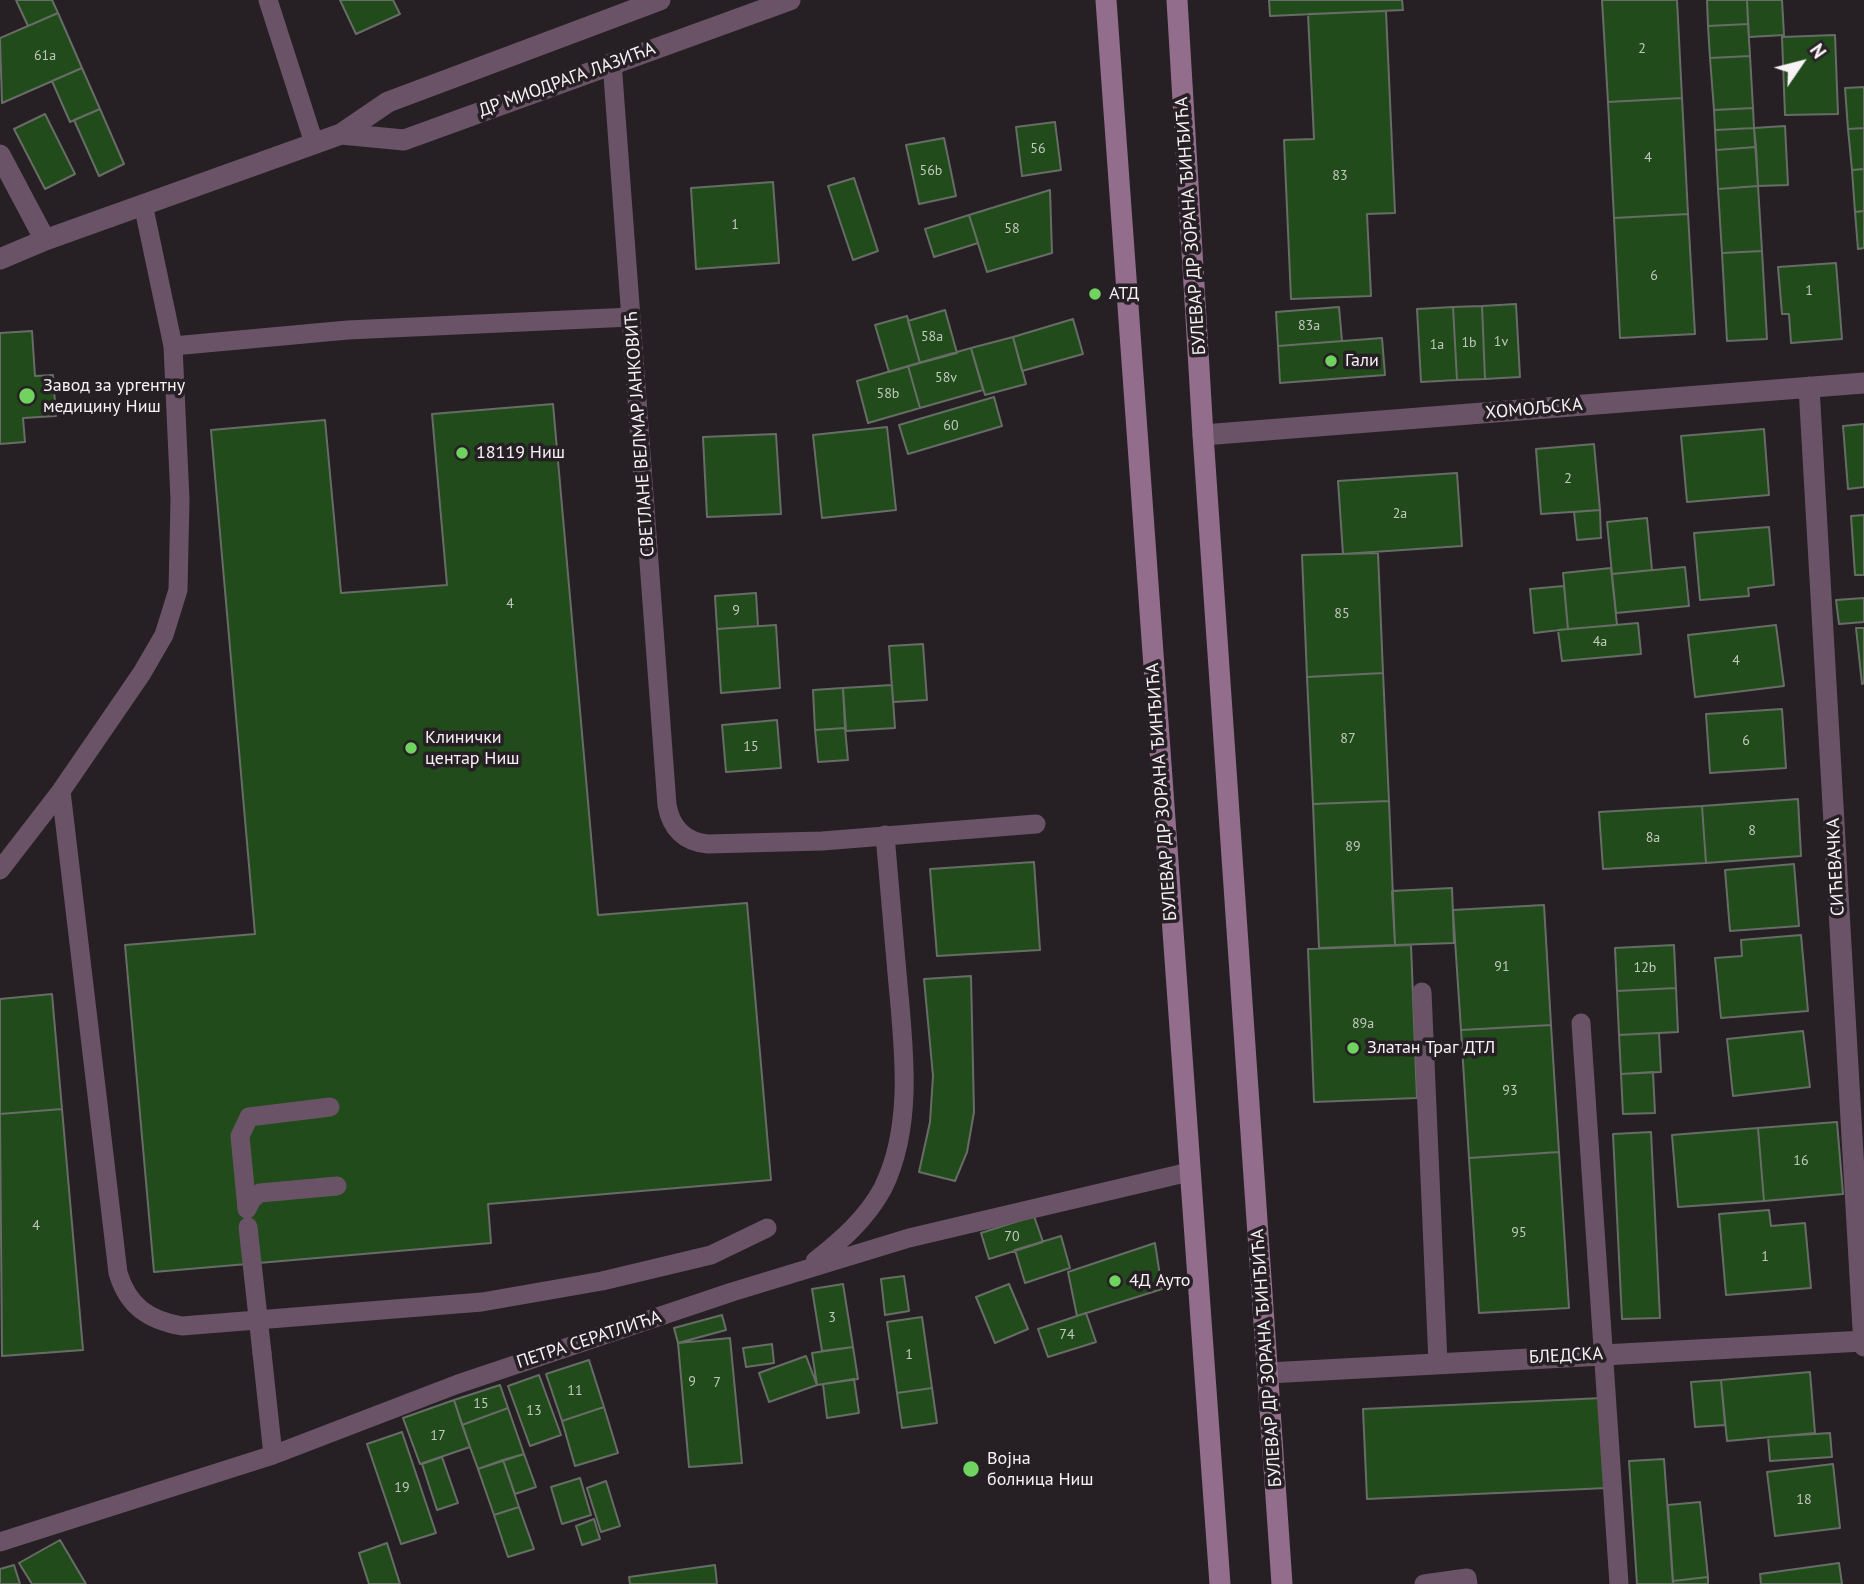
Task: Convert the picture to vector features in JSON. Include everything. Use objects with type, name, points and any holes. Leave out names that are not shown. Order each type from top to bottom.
[{"type":"main road","name":"БУЛЕВАР ДР ЗОРАНА ЂИНЂИЋА","points":[[1106,0],[1220,1584]]},
{"type":"main road","name":"БУЛЕВАР ДР ЗОРАНА ЂИНЂИЋА","points":[[1177,0],[1203,435],[1282,1584]]},
{"type":"street","name":"ДР МИОДРАГА ЛАЗИЋА","points":[[0,259],[143,204],[341,134],[388,102],[660,0]]},
{"type":"street","name":"ДР МИОДРАГА ЛАЗИЋА","points":[[341,134],[404,140],[612,62],[790,0]]},
{"type":"street","points":[[0,155],[45,240]]},
{"type":"street","name":"ХОМОЉСКА","points":[[1203,435],[1864,383]]},
{"type":"street","name":"СИЋЕВАЧКА","points":[[1809,387],[1864,1346]]},
{"type":"street","name":"БЛЕДСКА","points":[[1268,1373],[1864,1341]]},
{"type":"lane","points":[[268,0],[314,144]]},
{"type":"lane","name":"СВЕТЛАНЕ ВЕЛМАР ЈАНКОВИЋ","points":[[612,62],[667,805],[672,824],[684,836],[697,843],[822,841],[885,835]]},
{"type":"lane","points":[[0,870],[61,791],[142,673],[164,635],[178,590],[180,500],[173,346],[143,204]]},
{"type":"lane","points":[[173,346],[348,330],[631,317]]},
{"type":"lane","points":[[61,791],[118,1273],[124,1293],[140,1311],[161,1322],[181,1326],[482,1302],[602,1280],[711,1255],[767,1228]]},
{"type":"lane","points":[[803,1270],[837,1245],[874,1203],[884,1186],[901,1121],[904,1054],[885,835],[1037,824]]},
{"type":"lane","points":[[1422,992],[1438,1363]]},
{"type":"lane","points":[[1581,1023],[1619,1584]]},
{"type":"lane","points":[[273,1455],[240,1136],[249,1117],[330,1107]]},
{"type":"lane","name":"ПЕТРА СЕРАТЛИЋА","points":[[0,1542],[273,1455],[458,1384],[803,1270],[909,1238],[1189,1172]]},
{"type":"lane","points":[[247,1218],[252,1199],[260,1193],[337,1186]]},
{"type":"lane","points":[[1424,1584],[1467,1578],[1468,1584]]},
{"type":"building","points":[[16,0],[52,0],[58,13],[28,26]]},
{"type":"building","points":[[340,0],[393,0],[400,14],[356,34]]},
{"type":"building","points":[[1269,0],[1402,0],[1403,10],[1270,16]]},
{"type":"building","points":[[1602,0],[1677,0],[1682,98],[1608,102]]},
{"type":"building","points":[[1707,0],[1747,0],[1748,24],[1708,26]]},
{"type":"building","points":[[1747,0],[1782,0],[1784,35],[1749,37]]},
{"type":"building","points":[[1386,11],[1395,213],[1367,214],[1371,296],[1291,299],[1284,140],[1314,139],[1308,14]]},
{"type":"building","points":[[58,13],[82,68],[2,103],[0,38]]},
{"type":"building","points":[[1748,24],[1750,56],[1710,58],[1708,26]]},
{"type":"building","points":[[1835,35],[1838,114],[1785,115],[1782,37]]},
{"type":"building","points":[[1750,56],[1753,108],[1714,110],[1710,58]]},
{"type":"building","points":[[82,68],[100,109],[70,122],[52,81]]},
{"type":"building","points":[[1864,87],[1864,128],[1848,129],[1845,88]]},
{"type":"building","points":[[1682,98],[1688,214],[1614,218],[1608,102]]},
{"type":"building","points":[[1753,108],[1754,128],[1715,130],[1714,110]]},
{"type":"building","points":[[100,109],[124,164],[99,176],[74,120]]},
{"type":"building","points":[[45,114],[75,174],[45,189],[14,129]]},
{"type":"building","points":[[1055,122],[1061,170],[1022,176],[1016,127]]},
{"type":"building","points":[[1785,126],[1788,185],[1758,186],[1754,128]]},
{"type":"building","points":[[1754,128],[1756,147],[1716,150],[1715,130]]},
{"type":"building","points":[[1864,128],[1864,169],[1852,170],[1848,129]]},
{"type":"building","points":[[944,138],[956,196],[919,204],[906,145]]},
{"type":"building","points":[[1756,147],[1758,186],[1718,189],[1716,150]]},
{"type":"building","points":[[1864,169],[1864,211],[1855,212],[1852,170]]},
{"type":"building","points":[[854,178],[878,251],[853,260],[828,186]]},
{"type":"building","points":[[773,182],[779,263],[696,269],[691,188]]},
{"type":"building","points":[[1758,186],[1762,251],[1722,253],[1718,189]]},
{"type":"building","points":[[1050,190],[1052,253],[987,272],[969,215]]},
{"type":"building","points":[[1864,211],[1864,248],[1858,249],[1855,212]]},
{"type":"building","points":[[1688,214],[1695,334],[1620,338],[1614,218]]},
{"type":"building","points":[[969,215],[978,243],[934,257],[925,229]]},
{"type":"building","points":[[1762,251],[1767,339],[1727,341],[1722,253]]},
{"type":"building","points":[[1836,263],[1842,339],[1791,343],[1789,314],[1782,314],[1778,267]]},
{"type":"building","points":[[1516,304],[1520,377],[1485,379],[1482,306]]},
{"type":"building","points":[[1482,306],[1485,379],[1457,380],[1453,307]]},
{"type":"building","points":[[1339,307],[1342,341],[1278,346],[1276,312]]},
{"type":"building","points":[[1453,307],[1457,380],[1421,382],[1417,309]]},
{"type":"building","points":[[945,310],[957,353],[920,363],[908,321]]},
{"type":"building","points":[[907,316],[920,363],[889,372],[875,325]]},
{"type":"building","points":[[1073,319],[1083,354],[1022,371],[1013,337]]},
{"type":"building","name":"Завод за ургентну медицину Ниш","points":[[32,331],[35,376],[53,375],[56,416],[23,418],[25,442],[0,444],[0,333]]},
{"type":"building","points":[[1013,337],[1026,384],[985,395],[971,348]]},
{"type":"building","name":"Гали","points":[[1382,338],[1385,375],[1280,383],[1278,346]]},
{"type":"building","points":[[971,348],[983,390],[920,408],[908,366]]},
{"type":"building","points":[[908,366],[920,408],[868,423],[857,381]]},
{"type":"building","points":[[994,397],[1002,426],[908,454],[899,425]]},
{"type":"building","name":"Клинички центар Ниш","points":[[553,404],[598,915],[747,903],[771,1180],[488,1204],[491,1243],[154,1272],[125,945],[255,934],[211,430],[325,420],[341,593],[447,585],[432,414]]},
{"type":"building","points":[[1864,424],[1864,487],[1848,489],[1843,426]]},
{"type":"building","points":[[887,427],[896,510],[822,518],[813,435]]},
{"type":"building","points":[[1764,429],[1769,495],[1687,502],[1681,436]]},
{"type":"building","points":[[776,434],[781,514],[707,517],[703,437]]},
{"type":"building","points":[[1594,444],[1600,510],[1541,514],[1536,449]]},
{"type":"building","points":[[1457,473],[1462,546],[1343,554],[1338,481]]},
{"type":"building","points":[[1600,510],[1601,538],[1577,540],[1574,512]]},
{"type":"building","points":[[1864,515],[1864,575],[1855,575],[1851,516]]},
{"type":"building","points":[[1647,518],[1652,570],[1612,574],[1607,522]]},
{"type":"building","points":[[1769,527],[1774,585],[1748,588],[1749,596],[1700,600],[1694,533]]},
{"type":"building","points":[[1378,553],[1383,673],[1307,677],[1302,555]]},
{"type":"building","points":[[1685,567],[1689,606],[1616,613],[1612,574]]},
{"type":"building","points":[[1611,568],[1617,625],[1568,629],[1563,573]]},
{"type":"building","points":[[1564,586],[1568,629],[1534,633],[1530,589]]},
{"type":"building","points":[[756,593],[758,626],[717,629],[715,596]]},
{"type":"building","points":[[1864,598],[1864,622],[1839,624],[1836,600]]},
{"type":"building","points":[[1638,623],[1641,654],[1562,661],[1558,630]]},
{"type":"building","points":[[776,625],[780,688],[721,693],[717,629]]},
{"type":"building","points":[[1776,625],[1784,686],[1695,697],[1688,635]]},
{"type":"building","points":[[1856,628],[1864,628],[1862,684]]},
{"type":"building","points":[[923,644],[927,700],[893,702],[889,646]]},
{"type":"building","points":[[1383,673],[1389,801],[1313,804],[1307,677]]},
{"type":"building","points":[[892,685],[895,728],[846,731],[843,688]]},
{"type":"building","points":[[843,688],[845,728],[815,730],[813,690]]},
{"type":"building","points":[[1782,709],[1786,768],[1710,773],[1706,714]]},
{"type":"building","points":[[777,720],[781,768],[726,772],[722,725]]},
{"type":"building","points":[[845,728],[848,760],[818,762],[815,730]]},
{"type":"building","points":[[1798,799],[1801,856],[1706,863],[1702,806]]},
{"type":"building","points":[[1389,801],[1395,945],[1319,948],[1313,804]]},
{"type":"building","points":[[1702,806],[1706,863],[1603,869],[1599,812]]},
{"type":"building","points":[[1034,862],[1040,950],[937,956],[930,869]]},
{"type":"building","points":[[1794,864],[1799,926],[1730,931],[1725,870]]},
{"type":"building","points":[[1452,888],[1454,943],[1395,945],[1392,891]]},
{"type":"building","points":[[1544,905],[1551,1025],[1461,1030],[1453,910]]},
{"type":"building","points":[[1801,935],[1808,1011],[1721,1018],[1715,958],[1742,956],[1741,940]]},
{"type":"building","points":[[1411,945],[1417,1098],[1314,1102],[1308,949]]},
{"type":"building","points":[[1674,945],[1676,988],[1617,991],[1615,948]]},
{"type":"building","points":[[971,976],[974,1112],[967,1152],[955,1181],[919,1172],[930,1122],[933,1076],[924,979]]},
{"type":"building","points":[[1676,988],[1678,1032],[1619,1035],[1617,991]]},
{"type":"building","points":[[52,994],[62,1109],[0,1114],[0,999]]},
{"type":"building","points":[[1551,1025],[1559,1152],[1469,1158],[1461,1030]]},
{"type":"building","points":[[1803,1031],[1810,1087],[1733,1096],[1727,1039]]},
{"type":"building","points":[[1659,1033],[1661,1072],[1621,1074],[1619,1035]]},
{"type":"building","points":[[1653,1072],[1655,1113],[1623,1114],[1621,1074]]},
{"type":"building","points":[[62,1109],[83,1350],[2,1356],[0,1114]]},
{"type":"building","points":[[1837,1122],[1843,1194],[1764,1201],[1758,1128]]},
{"type":"building","points":[[1758,1128],[1764,1201],[1678,1207],[1672,1135]]},
{"type":"building","points":[[1651,1132],[1660,1318],[1622,1319],[1613,1134]]},
{"type":"building","points":[[1559,1152],[1569,1308],[1479,1313],[1469,1158]]},
{"type":"building","points":[[1769,1210],[1771,1226],[1805,1223],[1811,1288],[1726,1295],[1719,1214]]},
{"type":"building","points":[[1034,1216],[1043,1242],[989,1259],[981,1233]]},
{"type":"building","points":[[1061,1236],[1070,1268],[1025,1283],[1015,1250]]},
{"type":"building","name":"4Д Ауто","points":[[1155,1243],[1162,1289],[1077,1316],[1068,1272]]},
{"type":"building","points":[[904,1276],[909,1311],[885,1315],[881,1279]]},
{"type":"building","points":[[843,1284],[853,1347],[822,1351],[812,1289]]},
{"type":"building","points":[[1009,1284],[1028,1329],[995,1343],[976,1297]]},
{"type":"building","points":[[1086,1313],[1096,1342],[1048,1357],[1038,1329]]},
{"type":"building","points":[[722,1315],[726,1330],[678,1343],[674,1328]]},
{"type":"building","points":[[922,1317],[932,1388],[897,1393],[887,1322]]},
{"type":"building","points":[[730,1338],[742,1463],[689,1467],[678,1343]]},
{"type":"building","points":[[772,1344],[774,1363],[746,1367],[743,1348]]},
{"type":"building","points":[[853,1347],[858,1379],[817,1385],[812,1353]]},
{"type":"building","points":[[806,1356],[817,1385],[769,1402],[759,1373]]},
{"type":"building","points":[[589,1360],[604,1407],[562,1421],[546,1374]]},
{"type":"building","points":[[1810,1372],[1815,1433],[1727,1441],[1721,1380]]},
{"type":"building","points":[[539,1375],[561,1435],[530,1446],[508,1386]]},
{"type":"building","points":[[854,1379],[859,1413],[827,1418],[823,1384]]},
{"type":"building","points":[[1721,1380],[1725,1425],[1695,1427],[1691,1382]]},
{"type":"building","points":[[500,1385],[508,1408],[462,1425],[454,1400]]},
{"type":"building","points":[[932,1388],[937,1423],[902,1428],[897,1393]]},
{"type":"building","points":[[1603,1398],[1607,1488],[1367,1499],[1363,1409]]},
{"type":"building","points":[[454,1400],[470,1447],[420,1464],[403,1418]]},
{"type":"building","points":[[604,1407],[618,1453],[575,1466],[562,1421]]},
{"type":"building","points":[[508,1408],[524,1454],[478,1469],[462,1425]]},
{"type":"building","points":[[402,1432],[436,1533],[401,1544],[367,1444]]},
{"type":"building","points":[[1830,1433],[1832,1457],[1770,1461],[1768,1437]]},
{"type":"building","points":[[524,1454],[536,1487],[515,1494],[503,1460]]},
{"type":"building","points":[[442,1457],[458,1503],[437,1510],[422,1464]]},
{"type":"building","points":[[1664,1459],[1673,1584],[1637,1584],[1629,1461]]},
{"type":"building","points":[[503,1460],[519,1507],[494,1515],[478,1469]]},
{"type":"building","points":[[1833,1464],[1840,1528],[1775,1536],[1767,1472]]},
{"type":"building","points":[[580,1478],[591,1515],[562,1524],[551,1487]]},
{"type":"building","points":[[606,1481],[620,1526],[601,1532],[587,1488]]},
{"type":"building","points":[[1700,1502],[1708,1577],[1673,1581],[1668,1505]]},
{"type":"building","points":[[519,1507],[534,1549],[508,1557],[494,1515]]},
{"type":"building","points":[[594,1519],[600,1539],[582,1545],[576,1526]]},
{"type":"building","points":[[60,1540],[86,1584],[32,1584],[19,1563]]},
{"type":"building","points":[[387,1543],[400,1584],[369,1584],[359,1553]]},
{"type":"building","points":[[1839,1563],[1842,1584],[1761,1584],[1760,1574]]},
{"type":"building","points":[[14,1565],[20,1584],[0,1584],[0,1569]]},
{"type":"building","points":[[715,1565],[717,1584],[630,1584],[629,1577]]},
{"type":"building","points":[[1708,1577],[1708,1584],[1673,1584],[1673,1581]]},
{"type":"place","name":"АТД","points":[[1095,294]]},
{"type":"place","name":"Гали","points":[[1331,361]]},
{"type":"place","name":"Завод за ургентну медицину Ниш","points":[[27,396]]},
{"type":"place","name":"18119 Ниш","points":[[462,453]]},
{"type":"place","name":"Клинички центар Ниш","points":[[411,748]]},
{"type":"place","name":"Златан Траг ДТЛ","points":[[1353,1048]]},
{"type":"place","name":"4Д Ауто","points":[[1115,1281]]},
{"type":"place","name":"Војна болница Ниш","points":[[971,1469]]}]
